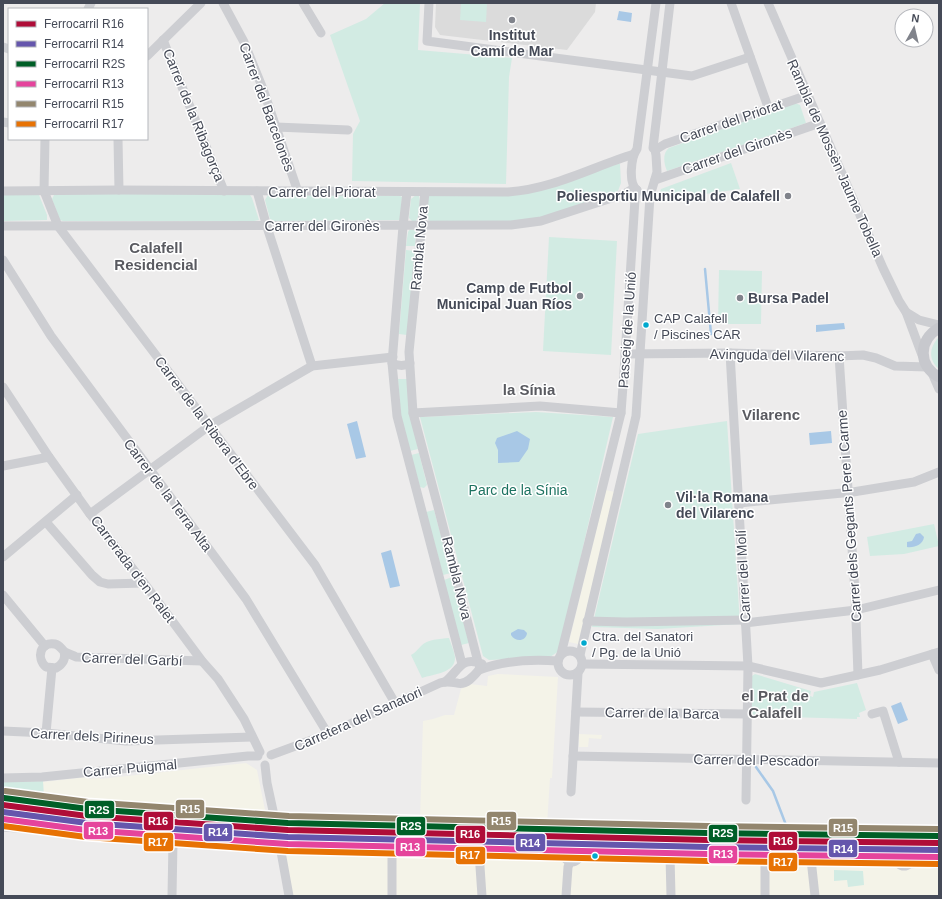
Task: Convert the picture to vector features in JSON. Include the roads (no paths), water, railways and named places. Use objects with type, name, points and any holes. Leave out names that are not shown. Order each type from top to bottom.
[{"type":"main road","points":[[930,369],[924,346],[932,332],[939,328]]},
{"type":"street","points":[[148,55],[201,3]]},
{"type":"street","name":"Carrer del Barcelonès","points":[[223,3],[244,42],[263,89],[298,192]]},
{"type":"street","points":[[303,3],[321,33]]},
{"type":"street","points":[[429,3],[427,41],[692,76],[750,57]]},
{"type":"street","name":"Passeig de la Unió","points":[[560,658],[621,413],[636,189],[632,177],[656,3]]},
{"type":"street","name":"Passeig de la Unió","points":[[580,655],[636,416],[649,202],[656,172],[654,149],[670,3]]},
{"type":"street","points":[[731,3],[768,108]]},
{"type":"street","name":"Rambla de Mossèn Jaume Tobella","points":[[768,3],[883,268],[906,312],[939,389]]},
{"type":"street","name":"Carrer de la Ribagorça","points":[[163,40],[224,191]]},
{"type":"street","name":"Carrer del Priorat","points":[[3,191],[119,190],[508,192],[529,190],[550,185],[636,152],[645,146],[654,149],[808,95]]},
{"type":"street","name":"Carrer del Gironès","points":[[3,226],[422,226],[512,225],[541,222],[636,189],[646,190],[654,183],[820,122]]},
{"type":"street","points":[[276,127],[348,130]]},
{"type":"street","name":"Carrer de la Ribera d'Ebre","points":[[45,140],[44,190],[58,226],[315,565],[395,703]]},
{"type":"street","points":[[118,140],[119,190]]},
{"type":"street","points":[[257,191],[312,366]]},
{"type":"street","name":"Rambla Nova","points":[[408,192],[393,357],[398,416],[462,664]]},
{"type":"street","name":"Rambla Nova","points":[[425,192],[409,352],[413,413],[479,665]]},
{"type":"street","name":"Carrer de la Terra Alta","points":[[3,260],[52,336],[246,599],[328,734]]},
{"type":"street","points":[[906,312],[919,320],[939,325]]},
{"type":"street","points":[[90,514],[209,426],[312,366],[393,357],[400,349],[405,349],[409,352]]},
{"type":"street","name":"Avinguda del Vilarenc","points":[[625,354],[730,353],[839,356],[863,355],[876,358],[895,366],[930,369]]},
{"type":"street","name":"Carrer del Molí","points":[[730,353],[748,666],[746,800]]},
{"type":"street","name":"Carrer dels Gegants Pere i Carme","points":[[839,356],[856,610],[858,675]]},
{"type":"street","points":[[393,357],[401,366],[410,363]]},
{"type":"street","name":"Carrerada d'en Ralet","points":[[4,390],[49,457],[90,514],[202,661],[218,679],[244,719],[259,754]]},
{"type":"street","points":[[413,413],[540,406],[621,413]]},
{"type":"street","points":[[3,466],[49,457]]},
{"type":"street","points":[[739,503],[848,492],[914,482],[939,472]]},
{"type":"street","points":[[419,497],[435,493]]},
{"type":"street","points":[[3,557],[77,495]]},
{"type":"street","points":[[46,522],[92,575],[100,582],[108,584],[144,583]]},
{"type":"street","points":[[587,621],[745,621],[856,610],[939,590]]},
{"type":"street","points":[[3,594],[45,646]]},
{"type":"street","points":[[54,644],[58,645],[64,651],[65,658],[56,668],[46,667],[41,661],[40,653],[45,646],[54,644]]},
{"type":"street","name":"Carrer del Garbí","points":[[64,651],[76,657],[202,661]]},
{"type":"street","points":[[571,792],[578,674],[583,664],[580,655],[572,651],[568,651],[560,658],[558,666],[562,673],[570,676],[578,674]]},
{"type":"street","points":[[583,664],[748,666],[821,683],[858,675],[936,653],[939,670]]},
{"type":"street","points":[[450,680],[462,664],[472,661],[479,665],[489,666],[560,658]]},
{"type":"street","name":"Carretera del Sanatori","points":[[271,755],[328,734],[395,703],[450,680],[460,684],[467,681],[479,665]]},
{"type":"street","points":[[46,733],[52,668]]},
{"type":"street","points":[[872,714],[883,711],[900,762]]},
{"type":"street","name":"Carrer de la Barca","points":[[576,712],[747,714]]},
{"type":"street","name":"Carrer dels Pirineus","points":[[3,731],[46,733],[126,741],[252,737]]},
{"type":"street","points":[[267,751],[271,755],[271,762],[265,765],[260,763],[259,754],[267,751]]},
{"type":"street","name":"Carrer Puigmal","points":[[3,778],[42,777],[259,754]]},
{"type":"street","name":"Carrer del Pescador","points":[[573,756],[939,763]]},
{"type":"street","points":[[265,765],[267,783],[275,820]]},
{"type":"street","points":[[3,827],[173,841],[280,847],[392,851],[564,854]]},
{"type":"street","points":[[278,835],[289,896]]},
{"type":"street","points":[[172,896],[173,841]]},
{"type":"street","points":[[564,854],[567,848],[572,846],[576,848],[580,854]]},
{"type":"street","points":[[392,851],[392,896]]},
{"type":"street","points":[[479,852],[482,896]]},
{"type":"street","points":[[897,860],[900,852],[909,858],[922,863],[939,864]]},
{"type":"street","points":[[564,854],[566,859],[570,862]]},
{"type":"street","points":[[580,854],[897,860]]},
{"type":"street","points":[[566,896],[568,867],[570,862],[578,859],[580,854]]},
{"type":"street","points":[[897,860],[902,866],[909,858],[939,854]]},
{"type":"street","points":[[670,856],[671,896]]},
{"type":"street","points":[[765,858],[765,896]]},
{"type":"street","points":[[811,859],[815,896]]},
{"type":"water","points":[[619,11],[632,13],[631,22],[617,20]]},
{"type":"water","points":[[844,323],[845,329],[816,332],[816,325]]},
{"type":"water","points":[[357,421],[366,457],[356,459],[347,424]]},
{"type":"water","points":[[517,431],[530,439],[528,449],[519,462],[498,463],[498,450],[495,443],[497,438]]},
{"type":"water","points":[[831,431],[832,443],[810,445],[809,433]]},
{"type":"water","points":[[920,533],[924,537],[922,542],[912,547],[907,547],[907,542],[912,541],[916,534]]},
{"type":"water","points":[[391,550],[400,586],[390,588],[381,553]]},
{"type":"water","points":[[518,629],[524,630],[527,633],[525,638],[518,640],[511,635],[511,633]]},
{"type":"water","points":[[901,702],[908,720],[898,724],[891,706]]},
{"type":"waterway","points":[[705,269],[711,334]]},
{"type":"waterway","points":[[756,767],[773,791],[786,825]]},
{"type":"tunnel","points":[[275,820],[277,821],[280,834],[278,835]]},
{"type":"rail line","name":"R15","points":[[5,791],[88,802],[289,816],[708,826],[939,829]]},
{"type":"rail line","name":"R2S","points":[[4,798],[88,809],[288,823],[708,833],[939,836]]},
{"type":"rail line","name":"R16","points":[[3,805],[87,816],[288,830],[708,840],[939,843]]},
{"type":"rail line","name":"R14","points":[[3,812],[87,823],[288,837],[708,847],[939,850]]},
{"type":"rail line","name":"R13","points":[[3,819],[86,830],[288,844],[708,854],[939,857]]},
{"type":"rail line","name":"R17","points":[[3,826],[86,837],[288,851],[708,861],[939,864]]},
{"type":"place","name":"Institut Camí de Mar","points":[[512,20]]},
{"type":"place","name":"Poliesportiu Municipal de Calafell","points":[[788,196]]},
{"type":"place","name":"Camp de Futbol Municipal Juan Ríos","points":[[580,296]]},
{"type":"place","name":"Bursa Padel","points":[[740,298]]},
{"type":"place","name":"CAP Calafell / Piscines CAR","points":[[646,325]]},
{"type":"place","name":"Vil·la Romana del Vilarenc","points":[[668,505]]},
{"type":"place","name":"Ctra. del Sanatori / Pg. de la Unió","points":[[584,643]]},
{"type":"district","name":"Calafell Residencial","points":[[156,256]]},
{"type":"district","name":"la Sínia","points":[[529,390]]},
{"type":"district","name":"Vilarenc","points":[[771,415]]},
{"type":"district","name":"el Prat de Calafell","points":[[775,704]]},
{"type":"park label","name":"Parc de la Sínia","points":[[518,490]]}]
